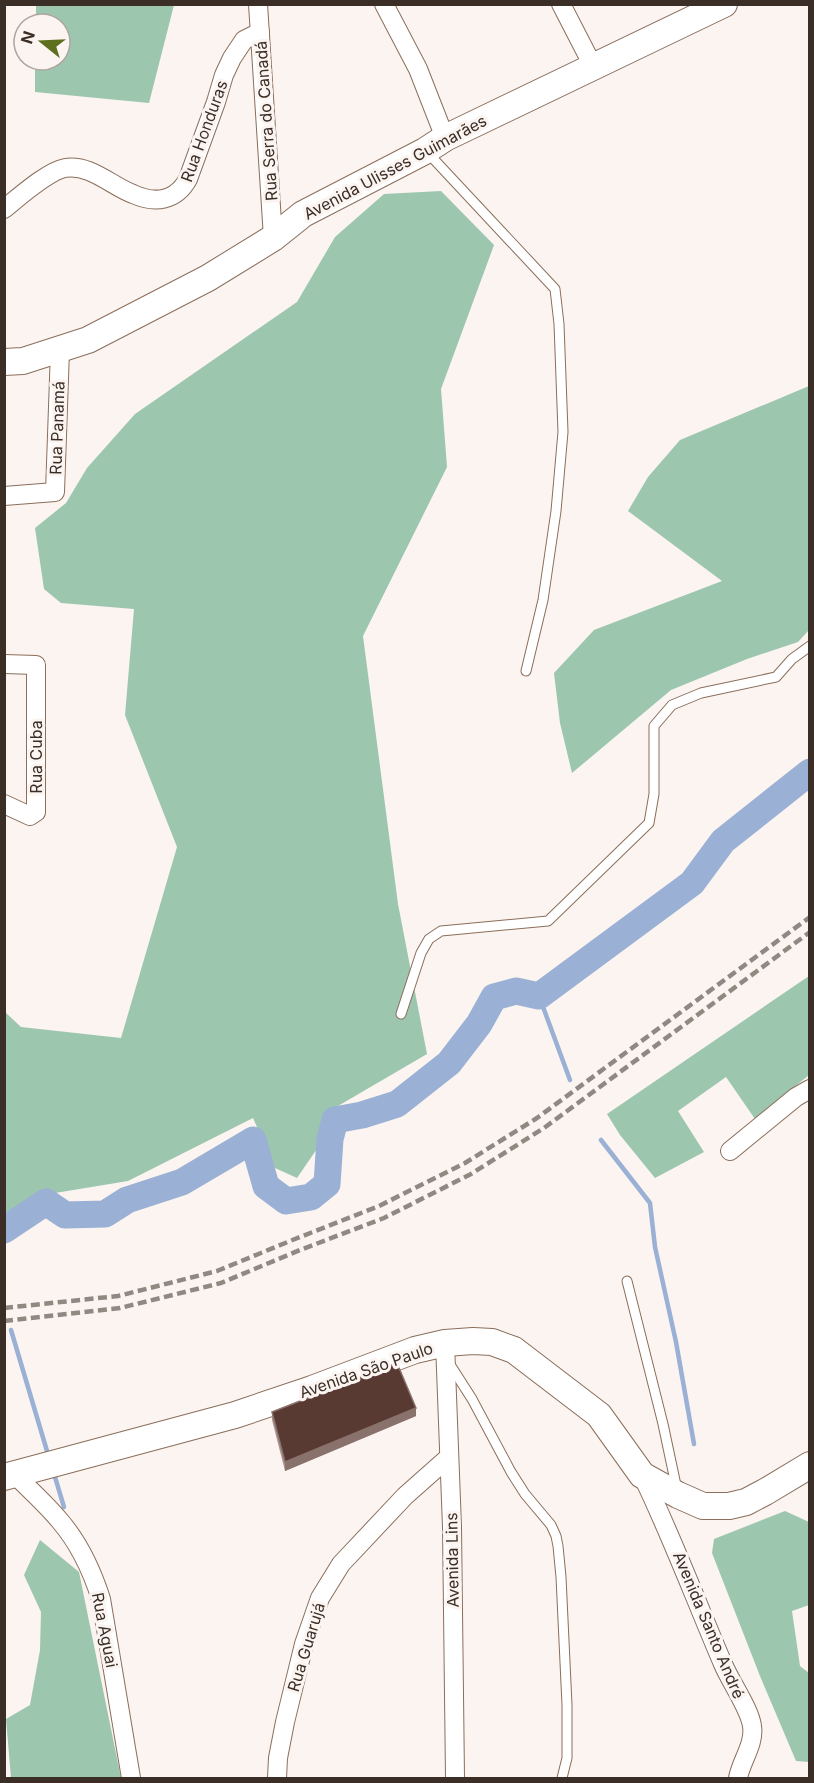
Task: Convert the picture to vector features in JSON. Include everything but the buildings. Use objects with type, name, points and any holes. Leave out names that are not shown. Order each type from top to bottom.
[{"type":"main road","name":"Avenida Ulisses Guimarães","points":[[4,362],[23,362],[88,340],[208,278],[273,238],[303,214],[435,144],[724,4]]},
{"type":"main road","name":"Avenida São Paulo","points":[[9,1475],[235,1415],[415,1350],[446,1351],[473,1341],[492,1342],[514,1350],[599,1415],[642,1475],[703,1506],[729,1506],[746,1502],[810,1465]]},
{"type":"street","name":"Rua Serra do Canadá","points":[[258,4],[273,238]]},
{"type":"street","points":[[384,4],[418,69],[435,144]]},
{"type":"street","points":[[561,4],[594,68]]},
{"type":"street","name":"Rua Honduras","points":[[4,209],[51,174],[64,168],[83,169],[131,194],[145,198],[159,199],[175,195],[182,190],[188,179],[232,58],[244,40],[260,32]]},
{"type":"street","name":"Rua Panamá","points":[[4,496],[55,492],[60,350]]},
{"type":"street","name":"Rua Cuba","points":[[4,664],[36,665],[36,812],[30,816],[4,804]]},
{"type":"street","points":[[730,1151],[796,1097],[810,1089]]},
{"type":"street","name":"Avenida Lins","points":[[446,1351],[452,1527],[455,1779]]},
{"type":"street","name":"Rua Guarujá","points":[[277,1779],[280,1749],[296,1677],[304,1644],[320,1598],[341,1564],[405,1496],[449,1457]]},
{"type":"street","name":"Rua Aguai","points":[[9,1475],[60,1521],[74,1539],[95,1580],[101,1599],[130,1779]]},
{"type":"street","name":"Avenida Santo André","points":[[642,1475],[667,1528],[724,1667],[745,1707],[752,1726],[750,1743],[738,1779]]},
{"type":"lane","points":[[435,144],[555,289],[559,324],[563,432],[556,511],[543,600],[526,671]]},
{"type":"lane","points":[[401,1014],[421,953],[429,939],[441,931],[548,921],[649,823],[654,794],[654,726],[672,705],[700,693],[776,677],[792,659],[810,646]]},
{"type":"lane","points":[[627,1281],[663,1424],[678,1495]]},
{"type":"lane","points":[[446,1351],[511,1472],[525,1494],[551,1525],[556,1536],[561,1577],[567,1705],[567,1758],[562,1779]]},
{"type":"green space","points":[[36,5],[174,5],[149,103],[35,92],[35,72],[72,72],[72,12],[36,12]]},
{"type":"green space","points":[[441,191],[494,245],[441,389],[447,467],[363,636],[398,904],[427,1054],[326,1113],[323,1140],[297,1178],[275,1168],[253,1118],[128,1181],[49,1194],[5,1213],[4,1011],[21,1027],[121,1038],[177,847],[125,715],[134,609],[61,603],[44,589],[35,528],[66,503],[87,468],[135,414],[297,302],[335,237],[384,194]]},
{"type":"green space","points":[[809,386],[809,630],[798,642],[747,659],[671,690],[572,773],[560,723],[554,673],[594,630],[722,581],[628,511],[648,477],[680,440]]},
{"type":"green space","points":[[809,976],[809,1075],[755,1119],[726,1077],[678,1111],[704,1152],[655,1178],[620,1135],[607,1114]]},
{"type":"green space","points":[[785,1511],[809,1522],[809,1605],[792,1611],[800,1666],[809,1673],[809,1762],[796,1761],[712,1553],[714,1539]]},
{"type":"green space","points":[[40,1540],[79,1572],[121,1778],[11,1778],[6,1719],[30,1705],[40,1650],[41,1612],[24,1575]]},
{"type":"waterway","points":[[4,1230],[46,1202],[65,1215],[105,1214],[127,1200],[182,1182],[253,1140],[266,1186],[286,1201],[311,1197],[327,1184],[330,1139],[335,1120],[362,1115],[397,1104],[449,1063],[479,1024],[494,997],[516,991],[539,996],[692,883],[723,841],[810,772]]},
{"type":"waterway","points":[[539,996],[570,1080]]},
{"type":"waterway","points":[[601,1140],[650,1203],[655,1247],[676,1342],[694,1444]]},
{"type":"waterway","points":[[11,1330],[47,1451]]},
{"type":"waterway","points":[[55,1477],[64,1507]]},
{"type":"railway","points":[[4,1308],[118,1296],[217,1271],[379,1206],[465,1163],[537,1118],[810,917]]},
{"type":"railway","points":[[4,1321],[120,1308],[221,1283],[384,1218],[471,1174],[544,1128],[810,932]]}]
